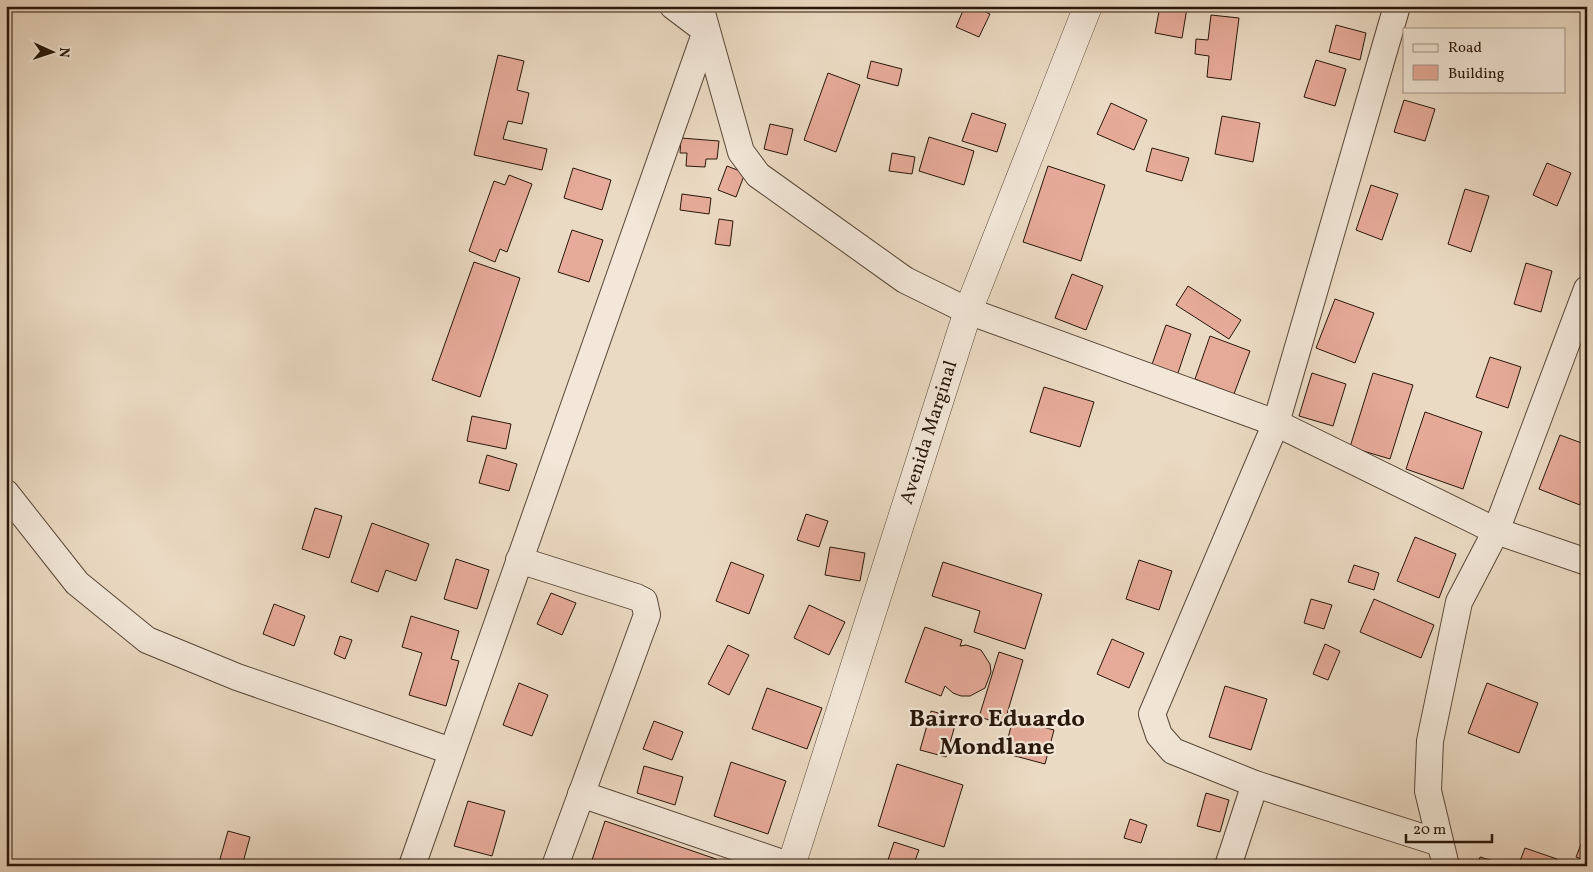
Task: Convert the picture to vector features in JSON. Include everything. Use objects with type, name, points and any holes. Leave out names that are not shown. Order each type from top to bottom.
[{"type":"street","points":[[673,6],[703,18]]},
{"type":"street","name":"Avenida Marginal","points":[[791,866],[968,312],[1088,6]]},
{"type":"street","points":[[1397,6],[1276,423],[1152,714],[1159,735],[1173,750],[1254,784],[1443,854]]},
{"type":"street","points":[[703,18],[741,152],[758,175],[905,280],[968,312],[1276,423],[1496,531],[1587,562]]},
{"type":"street","points":[[412,866],[519,560],[703,18]]},
{"type":"street","points":[[1443,854],[1428,791],[1430,741],[1459,602],[1496,531],[1587,289]]},
{"type":"street","points":[[6,492],[77,583],[147,640],[237,678],[451,751]]},
{"type":"street","points":[[519,560],[644,601],[647,615],[555,866]]},
{"type":"street","points":[[1228,866],[1254,784]]},
{"type":"street","points":[[581,794],[791,866]]},
{"type":"building","points":[[965,6],[972,6],[990,14],[979,37],[956,27]]},
{"type":"building","points":[[1160,6],[1187,8],[1182,38],[1155,33]]},
{"type":"building","points":[[1211,15],[1239,18],[1231,80],[1207,77],[1209,56],[1195,54],[1196,39],[1208,40]]},
{"type":"building","points":[[1336,25],[1366,33],[1360,60],[1329,52]]},
{"type":"building","points":[[498,55],[524,61],[517,90],[529,93],[522,124],[508,121],[503,139],[547,149],[542,170],[474,155]]},
{"type":"building","points":[[1316,60],[1346,69],[1335,106],[1304,97]]},
{"type":"building","points":[[871,61],[902,69],[898,86],[867,78]]},
{"type":"building","points":[[828,73],[860,85],[836,152],[804,140]]},
{"type":"building","points":[[1404,100],[1435,109],[1425,141],[1394,132]]},
{"type":"building","points":[[1111,103],[1147,120],[1134,150],[1097,134]]},
{"type":"building","points":[[972,113],[1006,124],[997,152],[962,141]]},
{"type":"building","points":[[1222,116],[1260,123],[1253,162],[1215,154]]},
{"type":"building","points":[[770,124],[793,129],[787,155],[764,149]]},
{"type":"building","points":[[929,137],[974,151],[964,185],[919,171]]},
{"type":"building","points":[[681,138],[719,141],[717,159],[706,159],[705,167],[686,166],[687,153],[680,153]]},
{"type":"building","points":[[1152,148],[1189,158],[1182,181],[1146,171]]},
{"type":"building","points":[[892,153],[915,157],[912,174],[889,171]]},
{"type":"building","points":[[1547,163],[1571,173],[1557,206],[1533,195]]},
{"type":"building","points":[[727,166],[745,173],[736,197],[718,190]]},
{"type":"building","points":[[1048,166],[1105,185],[1081,261],[1023,242]]},
{"type":"building","points":[[573,168],[611,180],[602,210],[564,198]]},
{"type":"building","points":[[509,175],[532,184],[507,252],[500,249],[495,262],[469,251],[494,181],[505,185]]},
{"type":"building","points":[[1371,185],[1398,194],[1382,240],[1356,230]]},
{"type":"building","points":[[1465,189],[1489,196],[1471,252],[1448,244]]},
{"type":"building","points":[[682,194],[711,198],[709,214],[680,210]]},
{"type":"building","points":[[719,219],[733,221],[730,246],[715,244]]},
{"type":"building","points":[[572,230],[603,240],[589,282],[558,272]]},
{"type":"building","points":[[474,262],[520,278],[480,397],[432,380]]},
{"type":"building","points":[[1526,263],[1552,271],[1541,312],[1514,304]]},
{"type":"building","points":[[1072,274],[1103,286],[1086,330],[1055,318]]},
{"type":"building","points":[[1188,286],[1241,320],[1229,339],[1176,305]]},
{"type":"building","points":[[1335,299],[1374,313],[1355,363],[1316,348]]},
{"type":"building","points":[[1166,325],[1191,334],[1177,376],[1151,367]]},
{"type":"building","points":[[1210,336],[1250,351],[1234,394],[1195,379]]},
{"type":"building","points":[[1490,357],[1521,367],[1508,408],[1476,397]]},
{"type":"building","points":[[1312,373],[1346,384],[1333,426],[1299,416]]},
{"type":"building","points":[[1373,373],[1413,385],[1390,459],[1350,447]]},
{"type":"building","points":[[1044,387],[1094,402],[1080,447],[1030,432]]},
{"type":"building","points":[[1425,412],[1482,432],[1463,489],[1406,469]]},
{"type":"building","points":[[472,416],[511,424],[506,449],[467,441]]},
{"type":"building","points":[[1560,435],[1587,445],[1587,487],[1580,505],[1539,489]]},
{"type":"building","points":[[487,455],[517,464],[509,491],[479,483]]},
{"type":"building","points":[[315,508],[342,516],[329,558],[302,549]]},
{"type":"building","points":[[806,514],[828,521],[819,547],[797,540]]},
{"type":"building","points":[[372,523],[429,544],[416,581],[386,570],[378,592],[351,582]]},
{"type":"building","points":[[1415,537],[1456,554],[1439,598],[1397,581]]},
{"type":"building","points":[[830,547],[865,553],[860,581],[825,575]]},
{"type":"building","points":[[456,559],[489,570],[477,609],[444,599]]},
{"type":"building","points":[[1139,560],[1172,571],[1159,610],[1126,599]]},
{"type":"building","points":[[731,562],[764,575],[749,614],[716,601]]},
{"type":"building","points":[[943,562],[1042,594],[1025,649],[974,632],[980,611],[932,596]]},
{"type":"building","points":[[1354,565],[1379,573],[1374,590],[1348,582]]},
{"type":"building","points":[[551,593],[576,603],[562,635],[537,624]]},
{"type":"building","points":[[1311,599],[1332,605],[1324,629],[1304,623]]},
{"type":"building","points":[[1374,599],[1434,625],[1421,658],[1360,632]]},
{"type":"building","points":[[274,604],[305,616],[294,646],[263,634]]},
{"type":"building","points":[[809,605],[845,622],[829,655],[794,638]]},
{"type":"building","points":[[411,616],[459,631],[451,659],[459,661],[446,706],[409,695],[422,653],[402,647]]},
{"type":"building","points":[[925,627],[962,640],[960,646],[966,645],[981,650],[990,664],[991,672],[985,688],[970,696],[961,696],[953,693],[945,686],[941,696],[905,682]]},
{"type":"building","points":[[340,636],[352,640],[345,659],[334,654]]},
{"type":"building","points":[[1112,639],[1144,653],[1129,688],[1097,674]]},
{"type":"building","points":[[1325,644],[1340,651],[1328,680],[1313,674]]},
{"type":"building","points":[[728,645],[749,655],[729,695],[708,684]]},
{"type":"building","points":[[999,652],[1023,660],[1004,724],[979,717]]},
{"type":"building","points":[[519,683],[548,695],[532,736],[503,725]]},
{"type":"building","points":[[1487,683],[1538,703],[1519,753],[1468,733]]},
{"type":"building","points":[[1225,686],[1267,699],[1251,750],[1209,737]]},
{"type":"building","points":[[767,688],[822,708],[807,749],[752,729]]},
{"type":"building","points":[[931,711],[957,718],[946,757],[920,750]]},
{"type":"building","points":[[1013,719],[1054,730],[1045,764],[1004,753]]},
{"type":"building","points":[[654,721],[683,732],[672,760],[643,749]]},
{"type":"building","points":[[731,762],[786,781],[768,834],[714,816]]},
{"type":"building","points":[[897,764],[963,785],[944,847],[878,826]]},
{"type":"building","points":[[644,766],[683,777],[675,805],[637,793]]},
{"type":"building","points":[[1206,793],[1229,800],[1220,832],[1197,826]]},
{"type":"building","points":[[468,801],[505,811],[492,856],[454,846]]},
{"type":"building","points":[[1130,819],[1147,825],[1141,843],[1124,838]]},
{"type":"building","points":[[605,821],[716,859],[713,866],[590,866]]},
{"type":"building","points":[[1587,829],[1587,861],[1576,857]]},
{"type":"building","points":[[228,831],[250,837],[242,866],[218,866]]},
{"type":"building","points":[[894,842],[919,850],[913,866],[886,866]]},
{"type":"building","points":[[1525,848],[1557,859],[1554,866],[1518,866]]},
{"type":"building","points":[[1480,857],[1507,865],[1507,866],[1478,866]]},
{"type":"district","name":"Bairro Eduardo Mondlane","points":[[997,734]]}]
